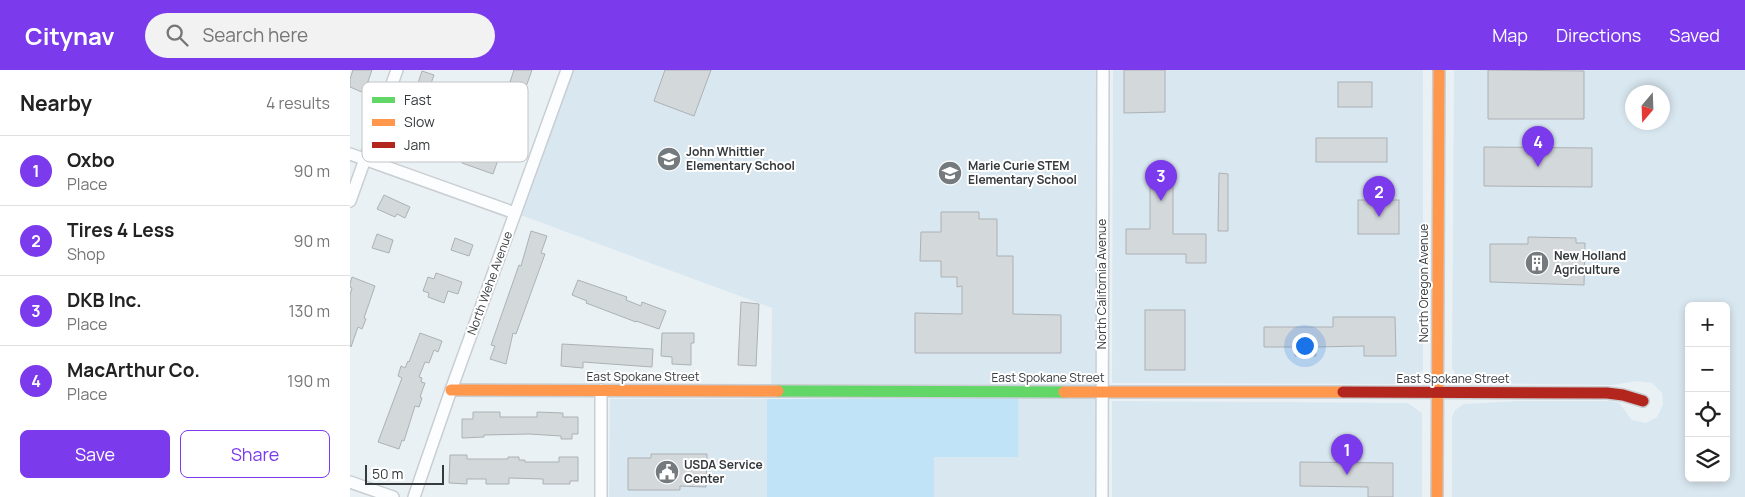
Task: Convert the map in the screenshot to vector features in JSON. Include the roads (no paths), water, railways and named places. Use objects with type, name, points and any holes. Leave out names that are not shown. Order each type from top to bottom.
[{"type":"street","points":[[393,82],[397,70]]},
{"type":"street","name":"North Wehe Avenue","points":[[414,497],[567,70]]},
{"type":"street","name":"North California Avenue","points":[[1102,497],[1103,70]]},
{"type":"street","name":"North Oregon Avenue","points":[[1436,497],[1439,70]]},
{"type":"street","points":[[350,154],[362,158]]},
{"type":"street","points":[[350,201],[363,162]]},
{"type":"street","points":[[372,162],[515,213]]},
{"type":"street","name":"East Spokane Street","points":[[451,390],[1614,393],[1643,401]]},
{"type":"street","points":[[601,390],[601,497]]},
{"type":"street","points":[[350,482],[393,497]]},
{"type":"place","name":"John Whittier Elementary School","points":[[669,159]]},
{"type":"place","name":"MacArthur Co.","points":[[1538,167]]},
{"type":"place","name":"Marie Curie STEM Elementary School","points":[[950,173]]},
{"type":"place","name":"DKB Inc.","points":[[1161,201]]},
{"type":"place","name":"Tires 4 Less","points":[[1379,217]]},
{"type":"place","name":"New Holland Agriculture","points":[[1537,263]]},
{"type":"place","name":"USDA Service Center","points":[[667,472]]},
{"type":"place","name":"Oxbo","points":[[1347,475]]}]
